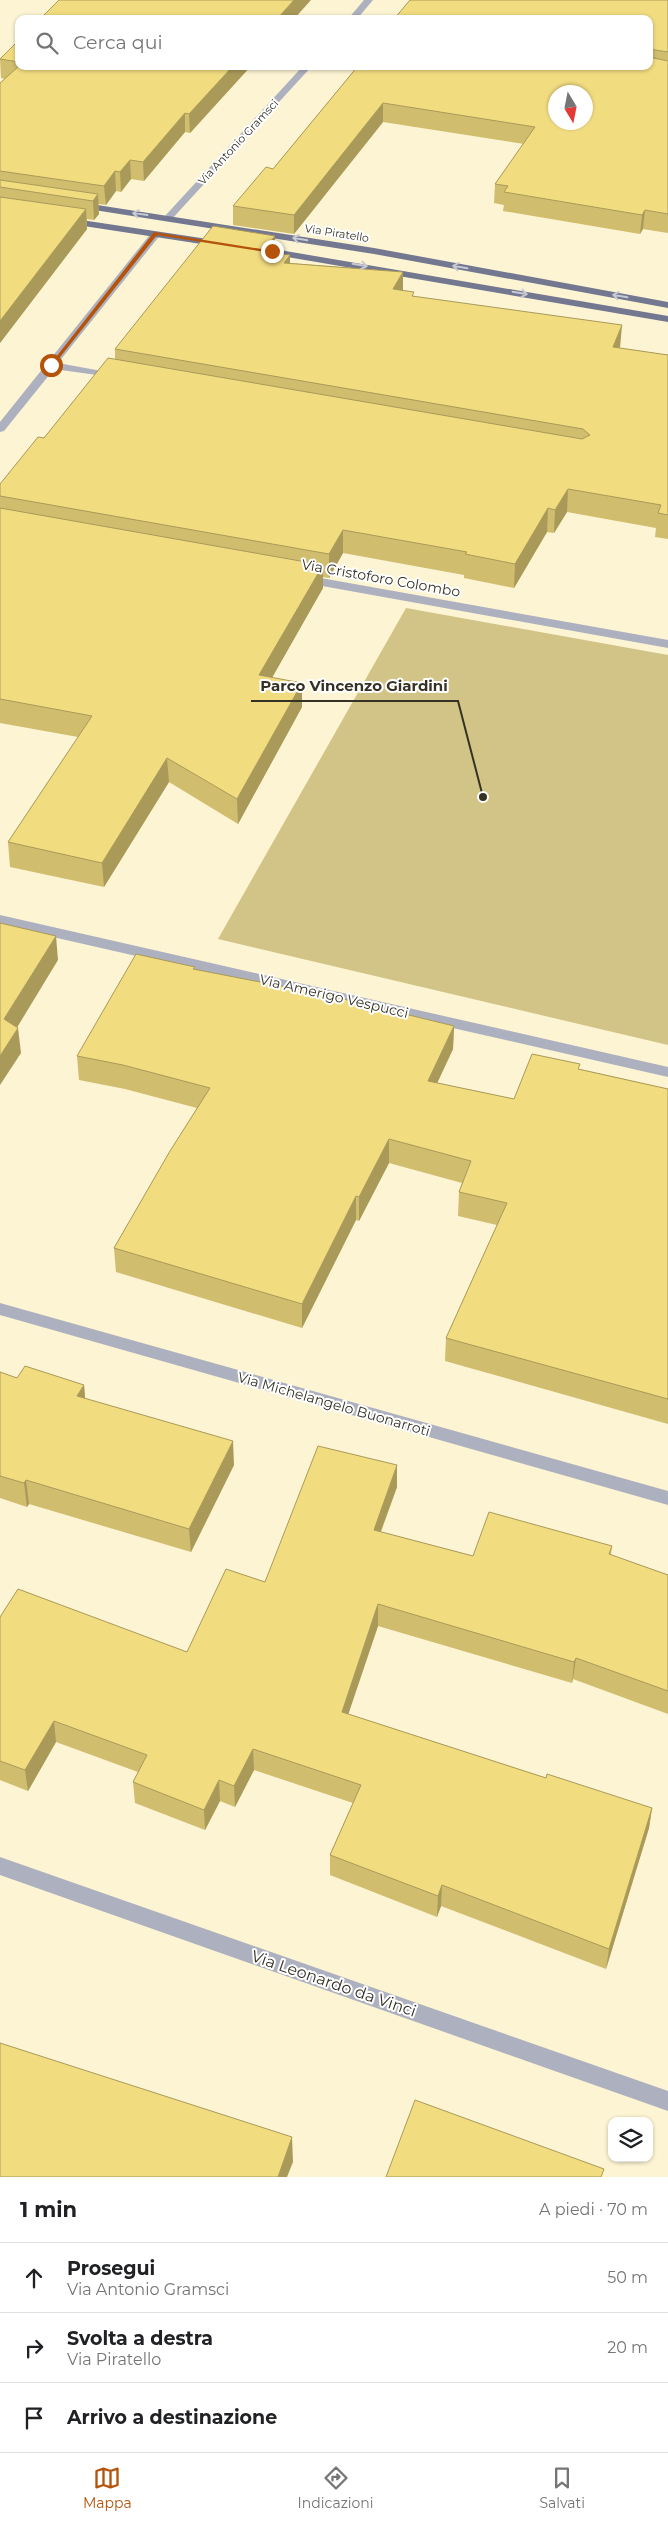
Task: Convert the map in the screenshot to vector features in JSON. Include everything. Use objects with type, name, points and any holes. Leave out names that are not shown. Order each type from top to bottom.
[{"type":"main road","name":"Via Piratello","points":[[69,204],[374,251],[668,304]]},
{"type":"main road","points":[[58,220],[366,266],[668,320]]},
{"type":"street","points":[[356,15],[370,0]]},
{"type":"street","name":"Via Antonio Gramsci","points":[[168,218],[304,70]]},
{"type":"street","points":[[0,429],[156,234]]},
{"type":"street","points":[[51,365],[129,379]]},
{"type":"street","name":"Via Cristoforo Colombo","points":[[295,578],[668,644]]},
{"type":"street","name":"Via Amerigo Vespucci","points":[[0,920],[668,1072]]},
{"type":"street","name":"Via Michelangelo Buonarroti","points":[[0,1309],[668,1498]]},
{"type":"street","name":"Via Leonardo da Vinci","points":[[0,1866],[668,2101]]},
{"type":"shaded area","points":[[406,608],[668,655],[668,1045],[218,939]]},
{"type":"building","points":[[59,0],[294,0],[281,15],[44,15]]},
{"type":"building","points":[[410,0],[668,0],[668,52],[653,50],[653,15],[397,15]]},
{"type":"building","points":[[15,44],[15,61],[0,59]]},
{"type":"building","points":[[653,58],[668,61],[668,214],[645,210],[642,215],[504,192],[508,186],[495,184],[535,127],[383,103],[294,215],[233,206],[266,167],[273,169],[355,70],[653,70]]},
{"type":"building","points":[[15,70],[229,70],[189,114],[185,113],[143,162],[130,160],[120,172],[115,171],[104,186],[0,171],[0,83]]},
{"type":"building","points":[[0,180],[98,194],[93,201],[0,187]]},
{"type":"building","points":[[0,197],[86,209],[0,321]]},
{"type":"building","points":[[213,226],[275,236],[262,252],[290,255],[284,263],[403,272],[393,289],[414,292],[412,296],[622,325],[613,347],[668,355],[668,515],[658,513],[661,505],[568,489],[555,510],[548,508],[515,564],[465,554],[467,552],[343,530],[329,554],[0,496],[0,484],[38,437],[44,438],[108,358],[582,439],[590,435],[583,429],[115,349]]},
{"type":"building","points":[[0,508],[323,565],[259,675],[302,683],[237,799],[167,758],[102,863],[8,842],[92,716],[0,699]]},
{"type":"building","points":[[0,923],[56,936],[4,1019],[18,1028],[0,1056]]},
{"type":"building","points":[[136,954],[195,967],[193,969],[327,995],[454,1026],[428,1081],[514,1099],[532,1054],[580,1064],[578,1069],[668,1089],[668,1399],[446,1338],[507,1203],[459,1192],[471,1161],[389,1139],[359,1197],[356,1196],[302,1304],[114,1248],[170,1151],[210,1088],[123,1065],[77,1056]]},
{"type":"building","points":[[25,1366],[84,1385],[77,1396],[233,1441],[189,1529],[26,1480],[24,1483],[0,1476],[0,1372],[17,1378]]},
{"type":"building","points":[[318,1446],[397,1465],[374,1530],[473,1556],[489,1512],[612,1546],[609,1554],[668,1575],[668,1691],[576,1658],[574,1662],[378,1604],[342,1712],[546,1778],[547,1774],[652,1808],[609,1949],[442,1885],[438,1896],[330,1855],[361,1785],[253,1749],[234,1786],[219,1780],[204,1810],[133,1782],[147,1755],[54,1721],[25,1770],[0,1761],[0,1617],[18,1589],[187,1652],[226,1569],[265,1582]]},
{"type":"building","points":[[0,2043],[292,2137],[278,2177],[0,2177]]},
{"type":"building","points":[[415,2100],[604,2169],[601,2177],[386,2177]]},
{"type":"place","name":"Parco Vincenzo Giardini","points":[[483,797]]},
{"type":"route","points":[[51,365],[156,234],[272,251]]}]
